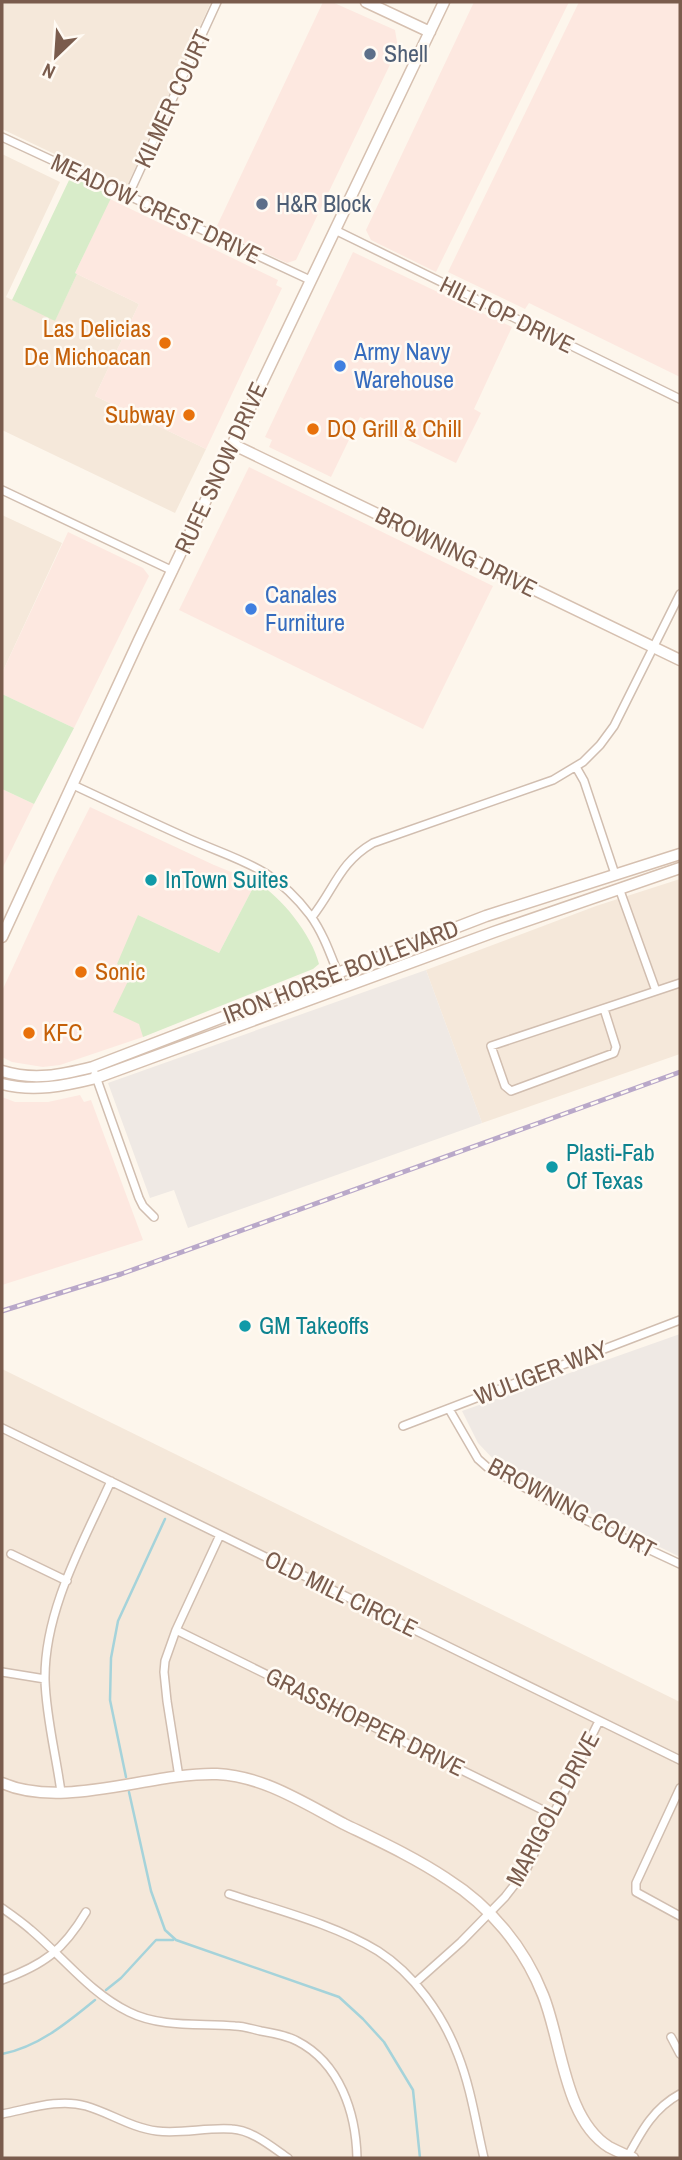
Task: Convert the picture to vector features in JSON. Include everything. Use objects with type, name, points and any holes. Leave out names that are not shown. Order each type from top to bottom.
[{"type":"street","name":"KILMER COURT","points":[[128,196],[217,2]]},
{"type":"street","points":[[366,2],[430,32]]},
{"type":"street","name":"RUFE SNOW DRIVE","points":[[2,936],[6,917],[73,785],[232,444],[444,2]]},
{"type":"street","name":"MEADOW CREST DRIVE","points":[[2,137],[310,280]]},
{"type":"street","name":"HILLTOP DRIVE","points":[[335,230],[680,399]]},
{"type":"street","name":"BROWNING DRIVE","points":[[232,444],[680,660]]},
{"type":"street","points":[[2,490],[173,571]]},
{"type":"street","points":[[312,917],[326,900],[346,863],[358,851],[373,843],[553,780],[576,767],[600,745],[614,726],[680,594]]},
{"type":"street","points":[[576,767],[590,797],[656,991]]},
{"type":"street","points":[[73,785],[184,837],[258,867],[288,889],[312,917],[323,936],[344,988]]},
{"type":"street","name":"IRON HORSE BOULEVARD","points":[[2,1071],[38,1078],[93,1067],[486,916],[680,854]]},
{"type":"street","name":"IRON HORSE BOULEVARD","points":[[2,1084],[36,1089],[96,1078],[680,868]]},
{"type":"street","points":[[604,1009],[617,1047],[614,1053],[512,1091],[505,1086],[491,1046],[680,983]]},
{"type":"street","points":[[93,1067],[139,1198],[154,1217]]},
{"type":"street","name":"WULIGER WAY","points":[[403,1426],[680,1320]]},
{"type":"street","name":"BROWNING COURT","points":[[449,1409],[478,1459],[487,1467],[577,1516],[680,1564]]},
{"type":"street","name":"OLD MILL CIRCLE","points":[[2,1428],[680,1760]]},
{"type":"street","points":[[61,1792],[45,1679],[48,1643],[67,1581],[111,1481]]},
{"type":"street","points":[[179,1777],[164,1672],[165,1661],[176,1630],[220,1535]]},
{"type":"street","points":[[11,1554],[67,1581]]},
{"type":"street","name":"GRASSHOPPER DRIVE","points":[[176,1630],[553,1815]]},
{"type":"street","points":[[2,1672],[45,1679]]},
{"type":"street","name":"MARIGOLD DRIVE","points":[[415,1983],[490,1913],[526,1870],[599,1721]]},
{"type":"street","points":[[2,1783],[20,1790],[61,1792],[197,1774],[234,1776],[274,1788],[415,1859],[470,1894],[490,1913],[509,1935],[534,1975],[557,2038],[574,2104],[597,2138],[630,2157],[651,2116],[680,2094]]},
{"type":"street","points":[[680,1788],[636,1883],[636,1892],[680,1916]]},
{"type":"street","points":[[229,1894],[354,1938],[378,1952],[415,1983],[434,2008],[458,2053],[484,2158]]},
{"type":"street","points":[[2,1908],[31,1930],[93,1990],[132,2014],[155,2020],[238,2026],[286,2036],[313,2051],[324,2062],[344,2092],[357,2144],[357,2158]]},
{"type":"street","points":[[2,1980],[33,1968],[55,1953],[76,1929],[86,1912]]},
{"type":"street","points":[[671,2037],[680,2054]]},
{"type":"street","points":[[2,2114],[60,2103],[86,2106],[141,2128],[156,2131],[233,2129],[260,2139],[288,2158]]},
{"type":"shaded area","points":[[2,2],[211,2],[126,188],[2,129]]},
{"type":"shaded area","points":[[323,2],[332,2],[395,30],[398,48],[296,260],[287,263],[215,230]]},
{"type":"shaded area","points":[[474,2],[569,2],[436,272],[371,240],[366,230]]},
{"type":"shaded area","points":[[579,2],[680,4],[680,377],[529,303],[525,309],[448,272]]},
{"type":"shaded area","points":[[2,154],[60,182],[6,297],[55,320],[77,274],[139,304],[95,396],[206,449],[175,513],[2,430]]},
{"type":"shaded area","points":[[110,199],[278,280],[276,285],[282,288],[206,449],[95,396],[139,304],[75,273]]},
{"type":"shaded area","points":[[353,252],[512,327],[474,409],[481,413],[456,463],[360,417],[331,477],[269,447],[272,440],[265,437]]},
{"type":"shaded area","points":[[249,467],[493,586],[423,729],[179,610]]},
{"type":"shaded area","points":[[2,515],[62,543],[2,673]]},
{"type":"shaded area","points":[[68,532],[143,568],[149,576],[74,728],[2,694],[2,673]]},
{"type":"shaded area","points":[[2,789],[34,804],[2,869]]},
{"type":"shaded area","points":[[90,807],[256,882],[219,953],[138,915],[132,972],[143,1037],[60,1065],[43,1067],[12,1062],[2,1057],[2,991]]},
{"type":"shaded area","points":[[680,879],[680,1054],[482,1123],[426,970],[596,906]]},
{"type":"shaded area","points":[[426,970],[482,1123],[188,1228],[174,1190],[150,1198],[108,1083]]},
{"type":"shaded area","points":[[80,1095],[84,1102],[91,1100],[143,1240],[2,1285],[2,1097],[15,1102],[48,1102]]},
{"type":"shaded area","points":[[680,1334],[680,1557],[518,1477],[497,1463],[478,1443],[462,1411]]},
{"type":"shaded area","points":[[2,1369],[680,1702],[680,2158],[2,2158]]},
{"type":"green space","points":[[71,176],[112,196],[55,321],[12,300]]},
{"type":"green space","points":[[2,694],[74,728],[34,804],[2,789]]},
{"type":"green space","points":[[256,882],[266,888],[294,917],[310,941],[319,964],[313,969],[143,1037],[139,1024],[113,1012],[132,973],[117,964],[138,915],[219,953]]},
{"type":"waterway","points":[[126,1777],[110,1700],[111,1658],[118,1621],[165,1519]]},
{"type":"waterway","points":[[129,1792],[151,1891],[165,1930],[176,1940],[339,1997],[384,2042],[413,2090],[420,2158]]},
{"type":"waterway","points":[[106,1990],[121,1978],[156,1940],[173,1940]]},
{"type":"waterway","points":[[2,2054],[40,2040],[95,2000]]},
{"type":"railway","points":[[2,1311],[121,1274],[680,1072]]},
{"type":"place","name":"Shell","points":[[370,54]]},
{"type":"place","name":"H&R Block","points":[[262,204]]},
{"type":"place","name":"Las Delicias De Michoacan","points":[[165,343]]},
{"type":"place","name":"Army Navy Warehouse","points":[[340,366]]},
{"type":"place","name":"Subway","points":[[189,415]]},
{"type":"place","name":"DQ Grill & Chill","points":[[313,429]]},
{"type":"place","name":"Canales Furniture","points":[[251,609]]},
{"type":"place","name":"InTown Suites","points":[[151,880]]},
{"type":"place","name":"Sonic","points":[[81,972]]},
{"type":"place","name":"KFC","points":[[29,1033]]},
{"type":"place","name":"Plasti-Fab Of Texas","points":[[552,1167]]},
{"type":"place","name":"GM Takeoffs","points":[[245,1326]]}]
